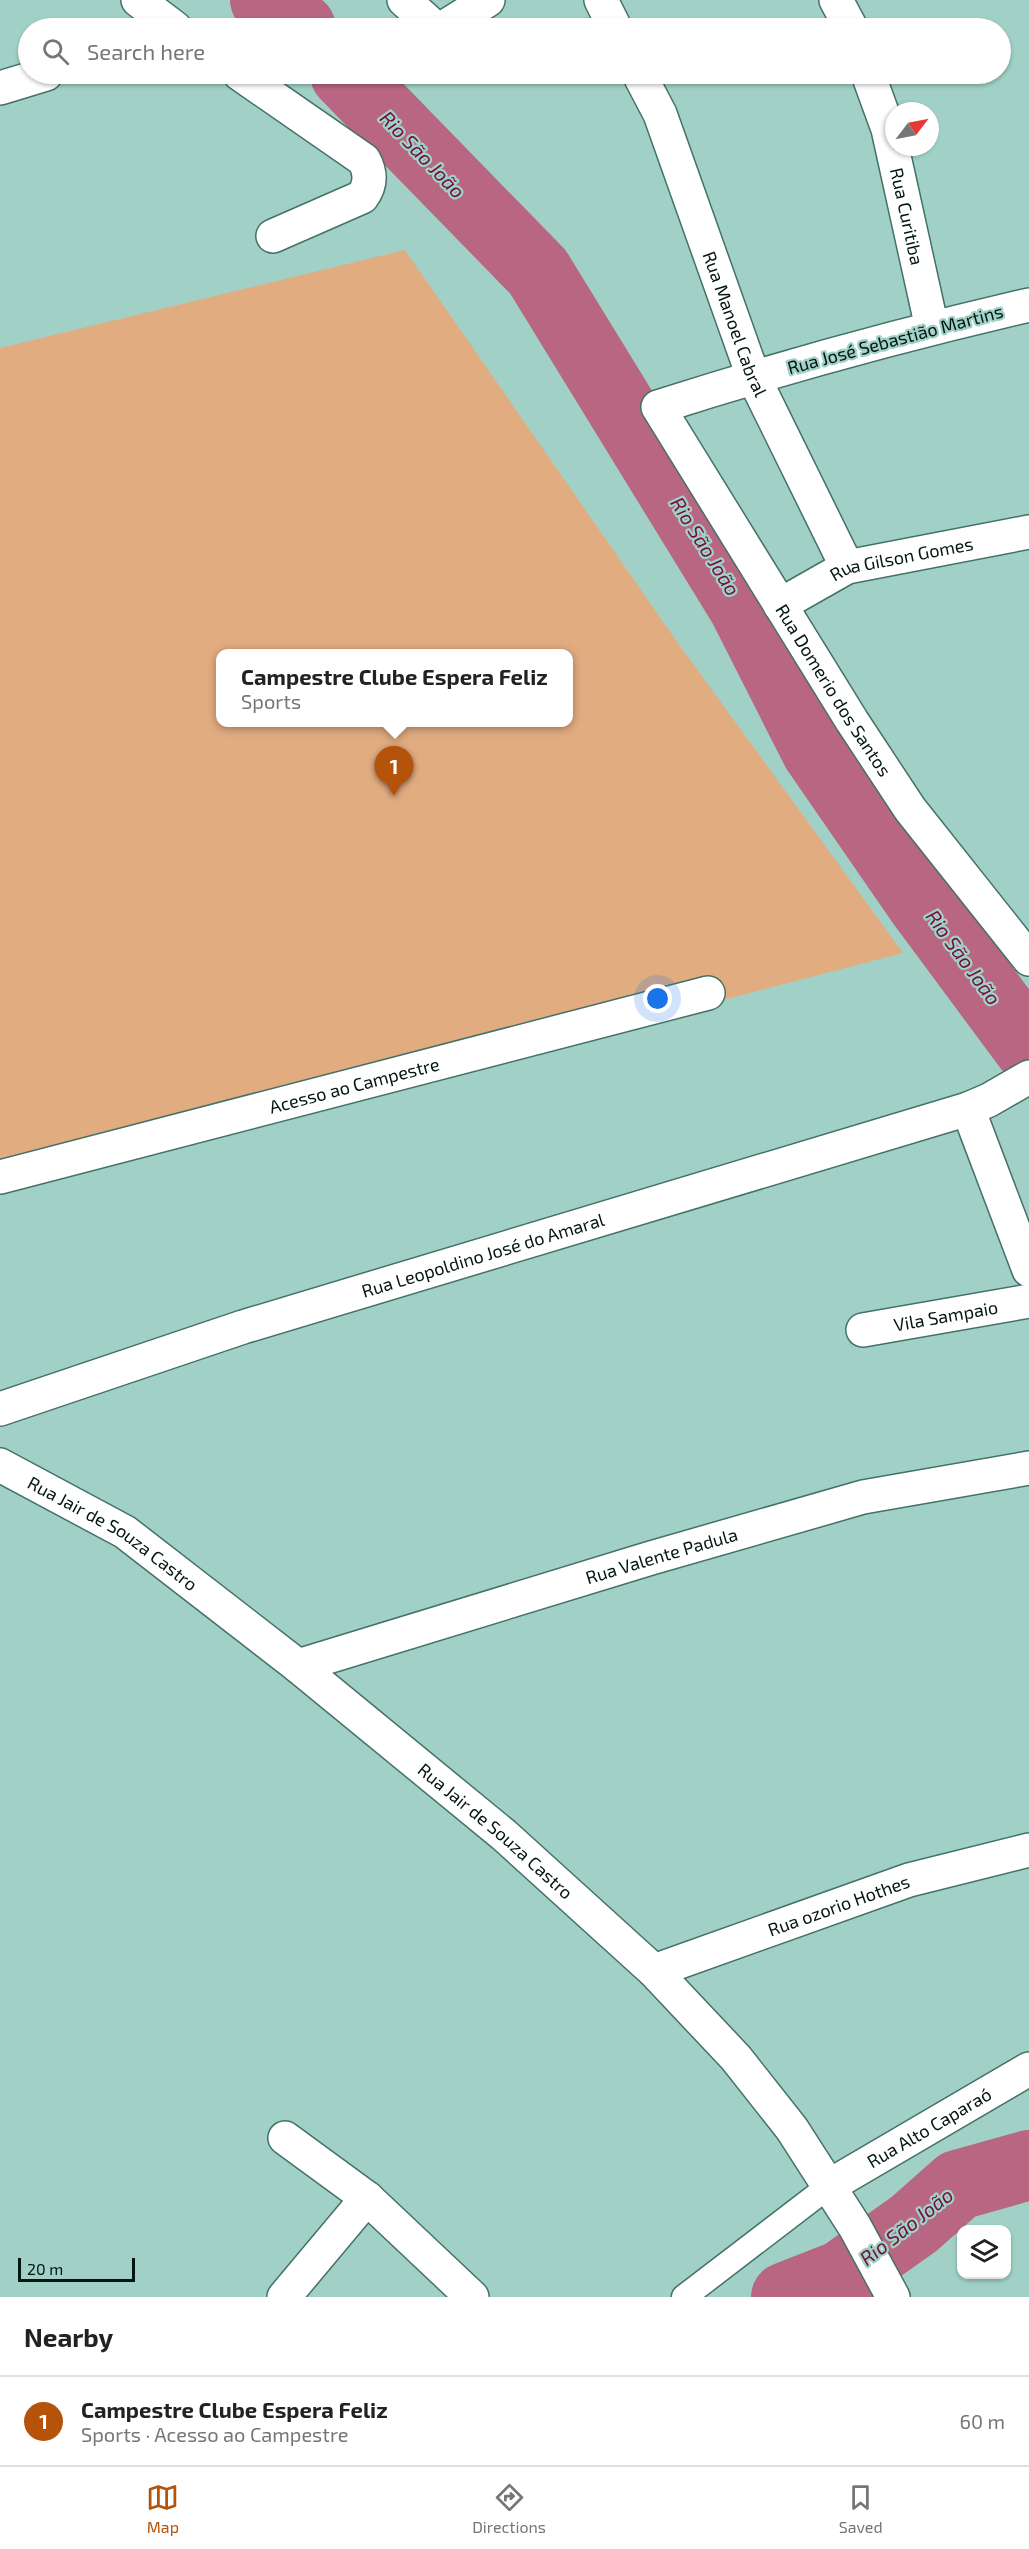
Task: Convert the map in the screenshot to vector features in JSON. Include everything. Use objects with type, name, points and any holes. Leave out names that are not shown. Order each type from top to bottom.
[{"type":"street","points":[[138,0],[162,18]]},
{"type":"street","points":[[404,0],[424,18]]},
{"type":"street","points":[[459,18],[488,0]]},
{"type":"street","points":[[601,0],[610,18]]},
{"type":"street","points":[[836,0],[846,18]]},
{"type":"street","points":[[0,88],[18,83]]},
{"type":"street","points":[[254,84],[364,160],[368,167],[369,183],[362,197],[273,236]]},
{"type":"street","name":"Rua Manoel Cabral","points":[[644,84],[660,114],[704,231],[753,376],[847,567]]},
{"type":"street","name":"Rua Curitiba","points":[[872,84],[888,129],[932,328]]},
{"type":"street","name":"Rua José Sebastião Martins","points":[[658,407],[753,376],[932,328],[1029,305]]},
{"type":"street","name":"Rua Domerio dos Santos","points":[[658,407],[852,721],[910,809],[1029,959]]},
{"type":"street","name":"Rua Gilson Gomes","points":[[780,605],[847,567],[1029,532]]},
{"type":"street","name":"Acesso ao Campestre","points":[[0,1177],[708,993]]},
{"type":"street","name":"Rua Leopoldino José do Amaral","points":[[0,1409],[243,1327],[979,1104],[1029,1077]]},
{"type":"street","points":[[979,1104],[1029,1270]]},
{"type":"street","name":"Vila Sampaio","points":[[863,1330],[1029,1300]]},
{"type":"street","name":"Rua Jair de Souza Castro","points":[[0,1465],[125,1532],[298,1666],[504,1835],[654,1971],[736,2058],[792,2129],[855,2227],[893,2297]]},
{"type":"street","name":"Rua Valente Padula","points":[[298,1666],[651,1558],[863,1497],[1029,1468]]},
{"type":"street","name":"Rua ozorio Hothes","points":[[654,1971],[909,1880],[1029,1850]]},
{"type":"street","name":"Rua Alto Caparaó","points":[[829,2186],[1029,2069]]},
{"type":"street","points":[[285,2138],[367,2198],[472,2297]]},
{"type":"street","points":[[284,2297],[367,2198]]},
{"type":"lane","points":[[684,2297],[829,2186]]},
{"type":"shaded area","points":[[405,250],[675,639],[903,953],[0,1188],[0,348]]},
{"type":"waterway","name":"Rio São João","points":[[265,0],[288,18]]},
{"type":"waterway","name":"Rio São João","points":[[355,84],[538,272],[743,606],[816,750],[923,905],[1029,1048]]},
{"type":"waterway","name":"Rio São João","points":[[786,2297],[842,2275],[914,2224],[958,2185],[1029,2165]]},
{"type":"place","name":"Campestre Clube Espera Feliz","points":[[394,796]]}]
